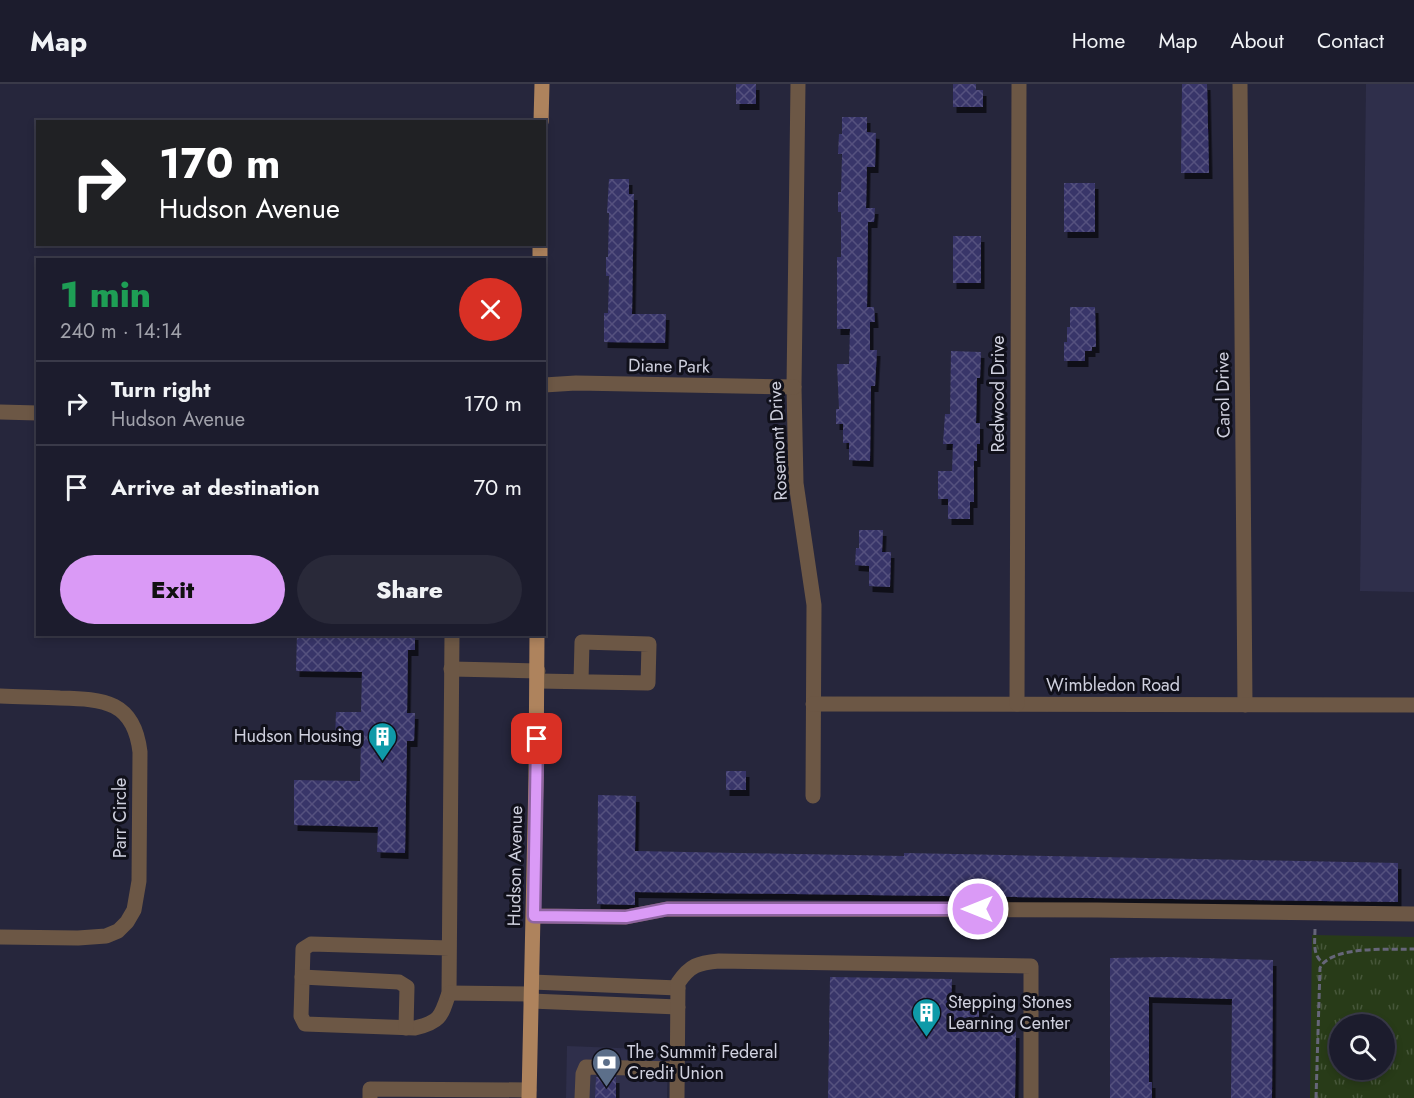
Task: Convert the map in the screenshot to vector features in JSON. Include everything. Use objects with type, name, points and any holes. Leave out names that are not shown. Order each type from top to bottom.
[{"type":"main road","points":[[541,120],[542,84]]},
{"type":"main road","name":"Hudson Avenue","points":[[529,1094],[534,916],[537,636]]},
{"type":"street","name":"Rosemont Drive","points":[[798,84],[794,387],[796,483],[814,604],[813,796]]},
{"type":"street","name":"Redwood Drive","points":[[1017,704],[1019,84]]},
{"type":"street","name":"Carol Drive","points":[[1240,84],[1245,705]]},
{"type":"street","name":"Diane Park","points":[[546,385],[576,383],[794,387]]},
{"type":"street","points":[[0,412],[36,413]]},
{"type":"street","points":[[448,948],[311,944],[303,949],[301,1016],[305,1024],[406,1028],[432,1024],[443,1012],[449,993],[452,636]]},
{"type":"street","points":[[451,669],[581,681],[648,683],[649,644],[582,642],[581,681]]},
{"type":"street","name":"Parr Circle","points":[[0,696],[99,700],[113,704],[134,724],[140,752],[140,881],[134,910],[127,922],[118,931],[106,936],[0,937]]},
{"type":"street","name":"Wimbledon Road","points":[[813,704],[1414,705]]},
{"type":"street","points":[[534,916],[626,917],[667,909],[1414,914]]},
{"type":"street","points":[[677,1098],[678,983],[687,970],[702,963],[719,961],[1031,966],[1031,1098]]},
{"type":"street","points":[[302,977],[399,981],[407,987],[406,1028]]},
{"type":"street","points":[[449,993],[678,988]]},
{"type":"street","points":[[531,992],[678,1007]]},
{"type":"street","points":[[582,1098],[583,1074],[586,1067],[678,1069]]},
{"type":"street","points":[[370,1098],[370,1089],[529,1094]]},
{"type":"path","points":[[1315,912],[1315,953],[1318,960],[1323,963]]},
{"type":"path","points":[[1316,1098],[1320,968],[1323,963],[1344,953],[1414,949]]},
{"type":"shaded area","points":[[1366,84],[1414,84],[1414,592],[1360,591]]},
{"type":"shaded area","points":[[567,1046],[668,1050],[667,1098],[566,1098]]},
{"type":"green space","points":[[1312,935],[1414,937],[1414,1098],[1310,1098]]},
{"type":"building","points":[[736,84],[756,84],[756,104],[736,104]]},
{"type":"building","points":[[953,84],[976,84],[976,90],[983,90],[983,107],[953,107]]},
{"type":"building","points":[[1182,84],[1207,84],[1209,173],[1181,173]]},
{"type":"building","points":[[842,117],[867,117],[867,132],[876,133],[875,167],[867,167],[866,208],[875,208],[874,222],[868,222],[867,307],[874,307],[875,322],[870,322],[870,350],[877,350],[875,386],[871,386],[870,461],[849,460],[849,443],[843,443],[843,424],[836,424],[836,409],[839,409],[837,364],[849,364],[850,329],[837,329],[837,257],[841,257],[841,212],[838,212],[838,192],[841,192],[842,154],[838,154],[839,134],[842,134]]},
{"type":"building","points":[[609,179],[629,179],[629,194],[634,194],[632,314],[666,314],[665,343],[604,342],[604,313],[608,313],[609,276],[606,276],[606,257],[608,257]]},
{"type":"building","points":[[1064,183],[1095,183],[1095,232],[1064,232]]},
{"type":"building","points":[[953,236],[981,236],[981,283],[953,283]]},
{"type":"building","points":[[1070,307],[1095,307],[1096,347],[1092,347],[1092,351],[1085,351],[1085,361],[1064,361],[1064,342],[1067,342],[1067,327],[1070,327]]},
{"type":"building","points":[[951,351],[981,352],[980,378],[977,378],[976,423],[980,423],[980,444],[977,444],[977,461],[974,461],[974,502],[970,502],[970,519],[948,519],[948,499],[938,499],[938,471],[952,471],[953,444],[943,444],[945,414],[950,414]]},
{"type":"building","points":[[859,530],[883,530],[882,552],[891,552],[890,587],[869,586],[869,566],[855,565],[856,548],[859,548]]},
{"type":"building","name":"Hudson Housing","points":[[297,636],[415,636],[415,650],[408,650],[407,713],[415,713],[414,741],[407,741],[405,853],[377,852],[378,827],[294,825],[294,780],[360,781],[361,740],[335,740],[336,712],[361,712],[362,672],[296,671]]},
{"type":"building","points":[[726,771],[746,771],[746,790],[726,790]]},
{"type":"building","points":[[598,795],[636,796],[635,851],[904,856],[904,853],[1398,863],[1398,902],[635,892],[635,905],[597,904]]},
{"type":"building","points":[[1110,958],[1273,960],[1272,1098],[1231,1098],[1232,999],[1149,997],[1149,1082],[1152,1082],[1152,1098],[1110,1098]]},
{"type":"building","name":"Stepping Stones Learning Center","points":[[830,977],[952,979],[951,1004],[979,1004],[979,1031],[1016,1032],[1015,1098],[828,1098]]},
{"type":"building","name":"The Summit Federal Credit Union","points":[[596,1077],[616,1077],[616,1098],[595,1098]]},
{"type":"place","name":"Hudson Housing","points":[[383,762]]},
{"type":"place","name":"Stepping Stones Learning Center","points":[[927,1038]]},
{"type":"place","name":"The Summit Federal Credit Union","points":[[606,1088]]},
{"type":"route","points":[[537,739],[534,916],[626,917],[647,914],[659,909],[978,909]]}]
